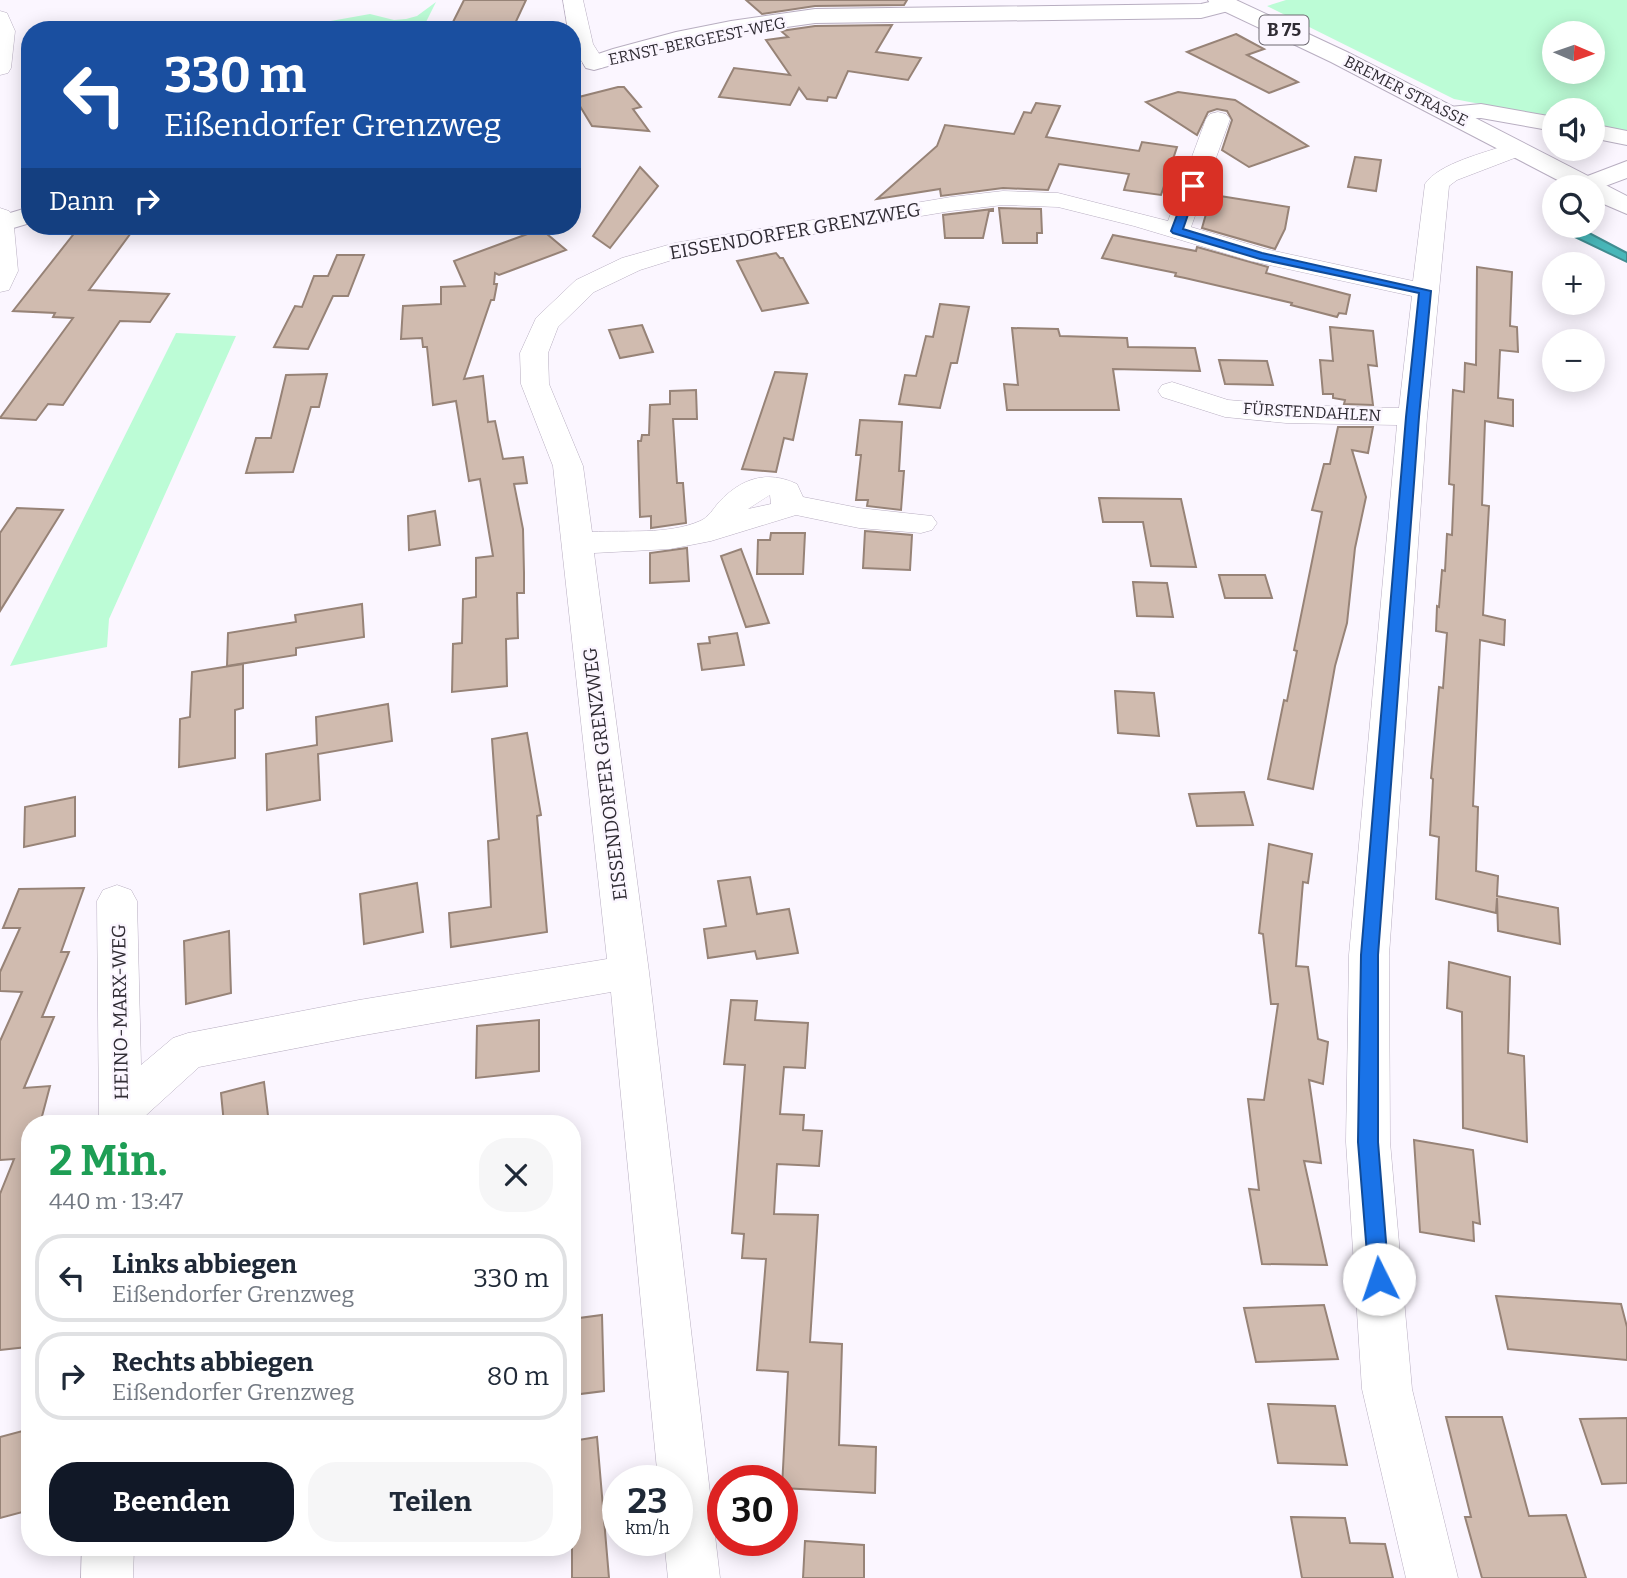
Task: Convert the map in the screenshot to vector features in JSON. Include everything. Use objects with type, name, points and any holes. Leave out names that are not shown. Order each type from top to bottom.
[{"type":"street","points":[[573,0],[577,21]]},
{"type":"street","name":"ERNST-BERGEEST-WEG","points":[[583,65],[628,59],[800,17],[861,13],[1201,11],[1224,2]]},
{"type":"street","name":"BREMER STRASSE","points":[[1224,2],[1567,175]]},
{"type":"street","points":[[0,17],[4,31],[0,68]]},
{"type":"street","points":[[581,39],[583,65]]},
{"type":"street","points":[[1447,113],[1481,111],[1542,122]]},
{"type":"street","points":[[1177,231],[1218,119]]},
{"type":"street","points":[[1605,134],[1627,138]]},
{"type":"street","points":[[1432,1578],[1387,1389],[1368,1142],[1369,955],[1412,417],[1437,184],[1448,175],[1517,149]]},
{"type":"street","points":[[1605,180],[1627,169]]},
{"type":"street","name":"BREMER STRASSE","points":[[1605,195],[1627,206]]},
{"type":"street","name":"EISSENDORFER GRENZWEG","points":[[694,1578],[629,972],[568,466],[535,384],[534,353],[546,324],[585,286],[631,264],[684,248],[951,204],[1003,198],[1058,200],[1260,256],[1425,291]]},
{"type":"street","points":[[0,284],[5,271],[0,222],[21,217]]},
{"type":"street","name":"FÜRSTENDAHLEN","points":[[1172,391],[1225,408],[1286,414],[1412,417]]},
{"type":"street","points":[[578,543],[670,539],[711,531],[782,511],[789,504],[859,518],[921,523]]},
{"type":"street","name":"HEINO-MARX-WEG","points":[[117,901],[122,1115]]},
{"type":"street","points":[[123,1115],[188,1051],[359,1018],[629,972]]},
{"type":"street","points":[[107,1578],[108,1556]]},
{"type":"green space","points":[[1286,0],[1627,0],[1627,132],[1605,127],[1605,98],[1542,98],[1542,116],[1454,99],[1267,6]]},
{"type":"green space","points":[[436,2],[426,21],[331,21],[370,14],[394,20],[417,16]]},
{"type":"green space","points":[[176,333],[236,336],[109,619],[107,647],[10,666]]},
{"type":"water","points":[[1577,238],[1599,238],[1627,253],[1627,262]]},
{"type":"building","points":[[464,0],[526,0],[516,21],[454,21]]},
{"type":"building","points":[[746,0],[907,0],[904,5],[815,6],[762,14]]},
{"type":"building","points":[[892,25],[876,52],[921,58],[908,80],[848,71],[836,98],[828,97],[827,101],[807,99],[799,88],[790,105],[719,97],[734,68],[790,75],[766,40],[788,37],[781,31],[815,26]]},
{"type":"building","points":[[1236,34],[1264,49],[1247,55],[1298,82],[1269,93],[1187,52]]},
{"type":"building","points":[[624,87],[641,107],[633,109],[649,131],[592,126],[581,108],[581,96]]},
{"type":"building","points":[[1178,92],[1235,100],[1308,146],[1249,167],[1222,150],[1232,120],[1227,111],[1217,109],[1208,112],[1197,135],[1146,102]]},
{"type":"building","points":[[1036,103],[1060,106],[1046,137],[1139,151],[1142,142],[1177,147],[1161,195],[1124,190],[1129,174],[1059,164],[1048,190],[1003,188],[941,196],[940,189],[877,199],[937,146],[945,125],[1014,134],[1024,112],[1031,113]]},
{"type":"building","points":[[1355,157],[1381,160],[1376,191],[1348,187]]},
{"type":"building","points":[[640,167],[658,186],[610,248],[593,236]]},
{"type":"building","points":[[1220,196],[1289,207],[1285,229],[1275,249],[1202,228],[1210,200],[1220,202]]},
{"type":"building","points":[[999,208],[1041,209],[1042,233],[1037,233],[1037,243],[1003,243]]},
{"type":"building","points":[[993,209],[989,211],[983,238],[945,238],[943,215]]},
{"type":"building","points":[[73,235],[129,235],[89,290],[169,294],[150,322],[120,321],[63,405],[48,404],[36,420],[0,418],[73,318],[53,317],[55,313],[13,311]]},
{"type":"building","points":[[525,235],[548,235],[566,250],[499,275],[495,273],[494,284],[497,284],[494,300],[491,300],[464,379],[483,376],[488,422],[495,421],[503,459],[523,457],[527,483],[514,484],[523,529],[524,593],[517,593],[518,638],[506,639],[507,686],[452,692],[453,644],[462,643],[463,599],[476,597],[476,558],[493,556],[480,479],[469,481],[456,401],[433,405],[427,347],[423,347],[422,338],[401,339],[403,306],[441,304],[441,287],[465,286],[454,261]]},
{"type":"building","points":[[1113,235],[1196,251],[1197,247],[1268,267],[1266,273],[1350,295],[1346,314],[1339,313],[1337,317],[1291,305],[1292,303],[1175,276],[1176,273],[1102,258]]},
{"type":"building","points":[[776,253],[783,258],[808,303],[762,311],[737,261]]},
{"type":"building","points":[[337,255],[364,255],[348,296],[333,296],[308,349],[274,347],[295,306],[302,307],[314,276],[328,276]]},
{"type":"building","points":[[1477,267],[1512,272],[1510,326],[1517,327],[1518,352],[1500,350],[1498,398],[1513,400],[1513,426],[1485,421],[1482,505],[1489,506],[1483,615],[1505,620],[1504,645],[1480,640],[1473,806],[1478,807],[1476,871],[1498,876],[1497,896],[1558,908],[1560,944],[1498,931],[1497,898],[1496,913],[1436,899],[1439,837],[1430,835],[1431,778],[1447,633],[1436,631],[1437,606],[1439,607],[1442,570],[1445,571],[1447,534],[1452,535],[1454,485],[1449,484],[1453,390],[1464,392],[1465,363],[1476,365]]},
{"type":"building","points":[[940,304],[969,307],[957,363],[951,363],[940,408],[899,404],[905,375],[916,376],[926,336],[933,337]]},
{"type":"building","points":[[642,325],[653,352],[620,358],[609,330]]},
{"type":"building","points":[[1330,327],[1373,331],[1377,366],[1368,365],[1373,405],[1344,404],[1345,400],[1333,398],[1333,394],[1323,394],[1320,360],[1333,361]]},
{"type":"building","points":[[1012,328],[1058,329],[1060,336],[1127,338],[1128,347],[1195,348],[1200,371],[1113,369],[1119,410],[1007,410],[1004,384],[1018,385]]},
{"type":"building","points":[[1219,360],[1267,361],[1273,385],[1225,384]]},
{"type":"building","points":[[775,372],[807,374],[793,440],[784,438],[776,472],[742,469]]},
{"type":"building","points":[[327,374],[319,407],[311,407],[293,472],[246,473],[256,438],[271,438],[286,375]]},
{"type":"building","points":[[696,390],[697,419],[673,419],[677,483],[683,483],[686,523],[651,528],[651,516],[640,517],[638,441],[641,441],[642,435],[649,435],[650,405],[670,404],[670,391]]},
{"type":"building","points":[[860,420],[902,422],[899,471],[904,471],[901,510],[867,506],[868,500],[856,500],[861,455],[856,455]]},
{"type":"building","points":[[1338,427],[1373,427],[1368,453],[1352,450],[1366,497],[1355,548],[1347,623],[1335,666],[1313,789],[1268,779],[1284,700],[1287,701],[1297,651],[1294,650],[1322,512],[1312,510],[1324,464],[1330,464]]},
{"type":"building","points":[[1099,498],[1181,499],[1196,567],[1151,566],[1143,522],[1103,522]]},
{"type":"building","points":[[17,508],[63,510],[0,611],[0,533]]},
{"type":"building","points":[[435,511],[440,545],[409,550],[408,516]]},
{"type":"building","points":[[865,531],[912,535],[910,570],[863,568]]},
{"type":"building","points":[[771,533],[805,533],[803,574],[757,574],[758,540],[770,540]]},
{"type":"building","points":[[687,548],[689,581],[650,583],[650,553]]},
{"type":"building","points":[[741,549],[769,623],[746,627],[721,556]]},
{"type":"building","points":[[1219,575],[1265,575],[1272,598],[1225,598]]},
{"type":"building","points":[[1133,582],[1167,583],[1173,617],[1137,616]]},
{"type":"building","points":[[362,604],[364,637],[296,648],[296,655],[227,666],[228,633],[296,622],[295,615]]},
{"type":"building","points":[[737,633],[744,665],[702,670],[698,644],[710,643],[709,637]]},
{"type":"building","points":[[243,664],[243,708],[235,710],[235,758],[179,767],[180,719],[190,717],[192,672]]},
{"type":"building","points":[[1115,691],[1154,693],[1159,736],[1118,733]]},
{"type":"building","points":[[388,704],[392,741],[318,754],[320,800],[267,810],[266,754],[317,745],[316,717]]},
{"type":"building","points":[[527,733],[541,815],[537,816],[547,932],[451,947],[449,913],[491,907],[488,841],[499,839],[492,739]]},
{"type":"building","points":[[1244,792],[1253,825],[1197,826],[1189,794]]},
{"type":"building","points":[[75,797],[75,836],[24,847],[25,807]]},
{"type":"building","points":[[1269,844],[1312,854],[1308,883],[1303,882],[1296,966],[1308,967],[1318,1039],[1328,1042],[1323,1084],[1309,1080],[1321,1163],[1304,1161],[1327,1265],[1262,1264],[1249,1189],[1259,1190],[1248,1099],[1264,1100],[1278,1004],[1271,1004],[1263,934],[1259,933]]},
{"type":"building","points":[[750,877],[757,914],[789,909],[798,953],[757,959],[755,951],[708,958],[704,929],[726,926],[718,881]]},
{"type":"building","points":[[417,883],[423,932],[364,944],[360,894]]},
{"type":"building","points":[[84,888],[61,952],[69,952],[42,1017],[54,1017],[24,1088],[50,1086],[42,1115],[21,1115],[21,1348],[0,1350],[0,1194],[14,1159],[0,1160],[0,1041],[22,992],[0,991],[0,972],[20,928],[3,928],[19,889]]},
{"type":"building","points":[[229,931],[231,993],[186,1004],[184,941]]},
{"type":"building","points":[[1449,962],[1510,977],[1508,1053],[1524,1056],[1527,1142],[1463,1128],[1462,1012],[1447,1008]]},
{"type":"building","points":[[731,1000],[757,1001],[755,1020],[808,1023],[805,1068],[784,1067],[780,1114],[804,1115],[803,1130],[822,1131],[819,1166],[777,1164],[774,1214],[818,1215],[810,1342],[842,1344],[839,1445],[876,1447],[875,1493],[798,1489],[798,1465],[783,1465],[788,1372],[757,1370],[766,1259],[742,1258],[744,1234],[732,1233],[745,1065],[724,1064]]},
{"type":"building","points":[[539,1020],[539,1071],[476,1078],[477,1026]]},
{"type":"building","points":[[264,1082],[268,1115],[223,1115],[221,1093]]},
{"type":"building","points":[[1414,1140],[1473,1150],[1480,1224],[1473,1222],[1474,1241],[1420,1232]]},
{"type":"building","points":[[1496,1296],[1621,1304],[1627,1327],[1627,1360],[1508,1349]]},
{"type":"building","points":[[1324,1305],[1338,1359],[1256,1362],[1244,1308]]},
{"type":"building","points":[[602,1315],[604,1391],[581,1394],[581,1318]]},
{"type":"building","points":[[1268,1404],[1335,1406],[1347,1465],[1278,1463]]},
{"type":"building","points":[[1446,1417],[1502,1417],[1529,1516],[1566,1515],[1586,1578],[1482,1578],[1465,1517],[1471,1517]]},
{"type":"building","points":[[1627,1418],[1627,1483],[1602,1484],[1580,1419]]},
{"type":"building","points":[[21,1431],[21,1512],[0,1518],[0,1437]]},
{"type":"building","points":[[597,1437],[602,1496],[602,1556],[607,1556],[609,1578],[572,1578],[572,1556],[581,1556],[581,1440]]},
{"type":"building","points":[[1291,1517],[1345,1518],[1350,1543],[1385,1544],[1393,1578],[1302,1578]]},
{"type":"building","points":[[805,1541],[864,1545],[864,1578],[803,1578]]},
{"type":"route","points":[[1193,186],[1177,231],[1260,256],[1425,291],[1412,417],[1369,955],[1368,1142],[1379,1279]]}]
